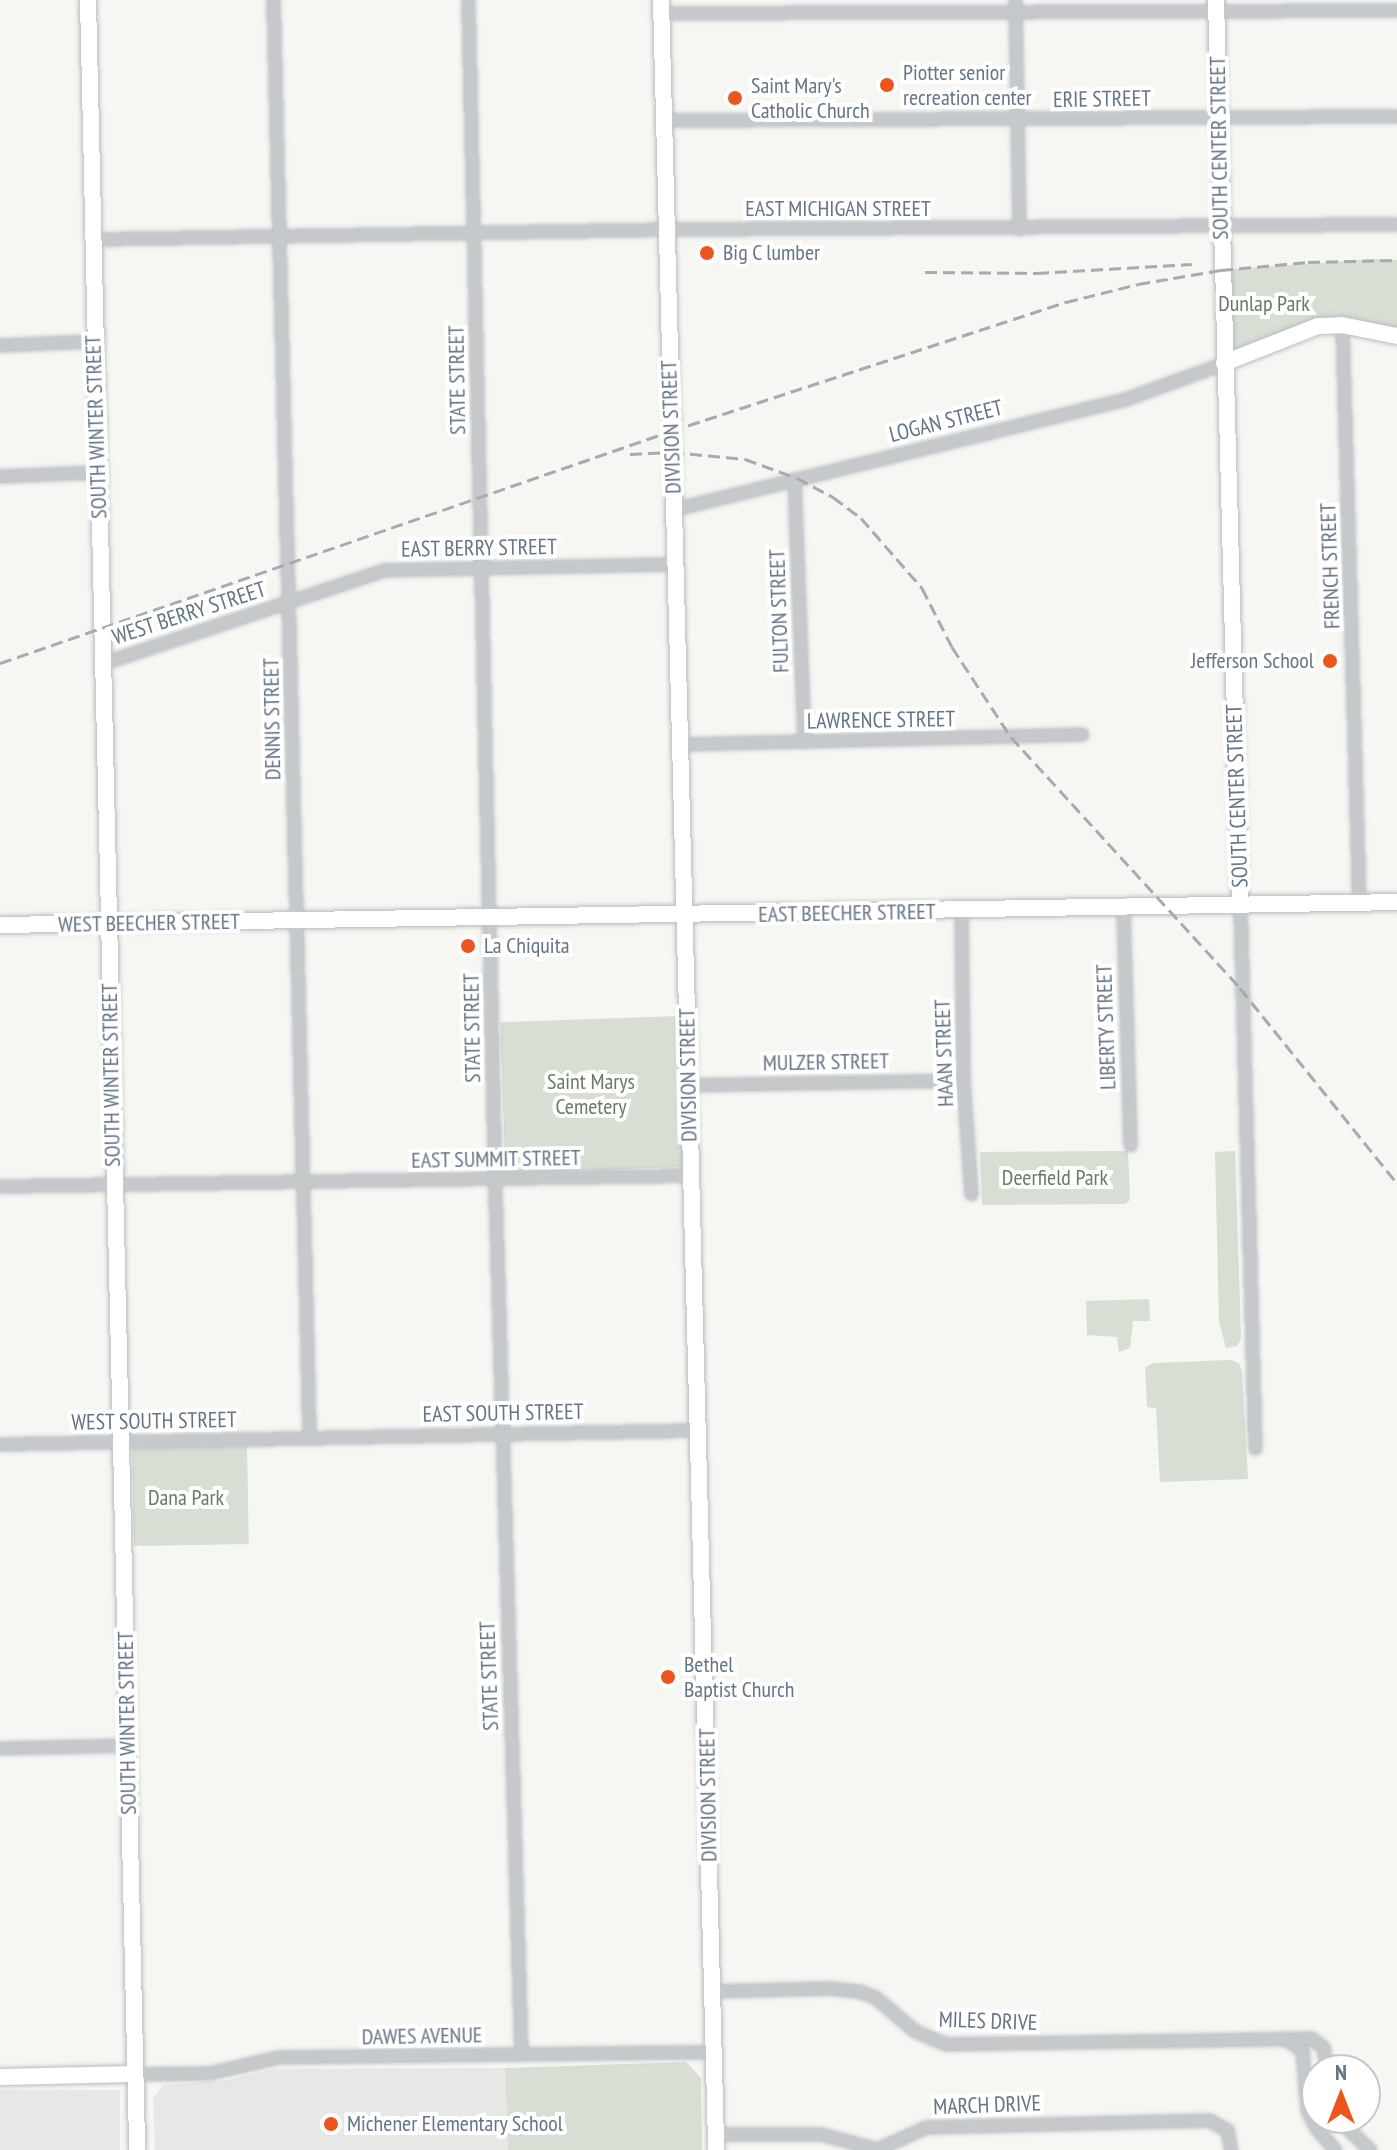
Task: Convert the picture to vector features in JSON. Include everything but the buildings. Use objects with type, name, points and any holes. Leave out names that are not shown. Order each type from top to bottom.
[{"type":"street","name":"SOUTH WINTER STREET","points":[[88,0],[93,341],[137,2150]]},
{"type":"street","name":"DENNIS STREET","points":[[273,0],[309,1437]]},
{"type":"street","name":"STATE STREET","points":[[468,0],[495,1179],[521,2054]]},
{"type":"street","points":[[661,6],[1216,6],[1397,10]]},
{"type":"street","name":"DIVISION STREET","points":[[661,6],[697,1430],[710,1813],[716,2142]]},
{"type":"street","points":[[1015,6],[1019,229]]},
{"type":"street","name":"SOUTH CENTER STREET","points":[[1216,6],[1255,1448]]},
{"type":"street","name":"ERIE STREET","points":[[664,120],[1397,116]]},
{"type":"street","name":"EAST MICHIGAN STREET","points":[[92,239],[665,230],[1397,224]]},
{"type":"street","points":[[1224,363],[1293,333],[1318,326],[1342,325],[1397,336]]},
{"type":"street","name":"FRENCH STREET","points":[[1342,325],[1359,903]]},
{"type":"street","points":[[0,345],[93,341]]},
{"type":"street","name":"LOGAN STREET","points":[[674,509],[1128,398],[1224,363]]},
{"type":"street","points":[[0,476],[97,472]]},
{"type":"street","name":"FULTON STREET","points":[[794,479],[804,742]]},
{"type":"street","name":"EAST BERRY STREET","points":[[289,601],[384,570],[675,564]]},
{"type":"street","name":"WEST BERRY STREET","points":[[103,663],[289,601]]},
{"type":"street","name":"LAWRENCE STREET","points":[[680,744],[1082,734]]},
{"type":"street","name":"EAST BEECHER STREET","points":[[297,921],[1397,902]]},
{"type":"street","name":"LIBERTY STREET","points":[[1123,907],[1130,1145]]},
{"type":"street","name":"HAAN STREET","points":[[961,911],[963,1080],[971,1194]]},
{"type":"street","name":"WEST BEECHER STREET","points":[[0,925],[297,921]]},
{"type":"street","name":"MULZER STREET","points":[[689,1085],[963,1080]]},
{"type":"street","name":"EAST SUMMIT STREET","points":[[0,1186],[691,1175]]},
{"type":"street","name":"EAST SOUTH STREET","points":[[309,1437],[697,1430]]},
{"type":"street","name":"WEST SOUTH STREET","points":[[0,1444],[309,1437]]},
{"type":"street","points":[[0,1748],[128,1745]]},
{"type":"street","name":"MILES DRIVE","points":[[711,1991],[829,1988],[859,1991],[881,2002],[915,2031],[945,2044],[1281,2038],[1318,2041],[1326,2054]]},
{"type":"street","points":[[1281,2038],[1302,2050],[1307,2110],[1316,2128],[1335,2150]]},
{"type":"street","name":"DAWES AVENUE","points":[[134,2074],[209,2073],[279,2057],[712,2052]]},
{"type":"street","points":[[0,2077],[134,2074]]},
{"type":"street","name":"MARCH DRIVE","points":[[716,2142],[821,2134],[876,2149],[908,2134],[938,2126],[1209,2120],[1227,2130],[1231,2150]]},
{"type":"street","points":[[1354,2134],[1370,2150]]},
{"type":"shaded area","name":"Michener Elementary School","points":[[505,2068],[508,2150],[155,2150],[153,2098],[164,2085],[227,2080],[274,2069]]},
{"type":"shaded area","points":[[0,2090],[120,2090],[120,2150],[0,2150]]},
{"type":"green space","name":"Dunlap Park","points":[[1397,260],[1397,336],[1342,325],[1224,363],[1221,270]]},
{"type":"green space","name":"Saint Marys Cemetery","points":[[678,1016],[683,1167],[505,1173],[500,1022]]},
{"type":"green space","name":"Deerfield Park","points":[[1128,1151],[1130,1200],[1125,1204],[982,1205],[980,1152]]},
{"type":"green space","points":[[1235,1151],[1241,1339],[1237,1346],[1226,1348],[1219,1321],[1215,1152]]},
{"type":"green space","points":[[1149,1299],[1150,1321],[1133,1321],[1130,1348],[1119,1352],[1117,1337],[1087,1335],[1086,1301]]},
{"type":"green space","points":[[1231,1360],[1239,1363],[1242,1371],[1248,1479],[1160,1482],[1156,1408],[1147,1407],[1145,1368],[1153,1363]]},
{"type":"green space","name":"Dana Park","points":[[247,1446],[249,1544],[134,1546],[132,1448]]},
{"type":"green space","points":[[686,2062],[701,2078],[702,2150],[508,2150],[505,2068]]},
{"type":"railway","points":[[0,663],[671,431],[1066,302],[1138,284],[1221,270],[1308,262],[1397,260]]},
{"type":"railway","points":[[925,272],[1037,273],[1192,264]]},
{"type":"railway","points":[[630,454],[672,452],[745,459],[797,478],[833,497],[861,518],[922,588],[952,647],[1011,737],[1240,988],[1397,1183]]},
{"type":"place","name":"Piotter senior recreation center","points":[[887,85]]},
{"type":"place","name":"Saint Mary's Catholic Church","points":[[735,98]]},
{"type":"place","name":"Big C lumber","points":[[707,253]]},
{"type":"place","name":"Jefferson School","points":[[1330,661]]},
{"type":"place","name":"La Chiquita","points":[[468,946]]},
{"type":"place","name":"Bethel Baptist Church","points":[[668,1677]]},
{"type":"place","name":"Michener Elementary School","points":[[331,2124]]}]
